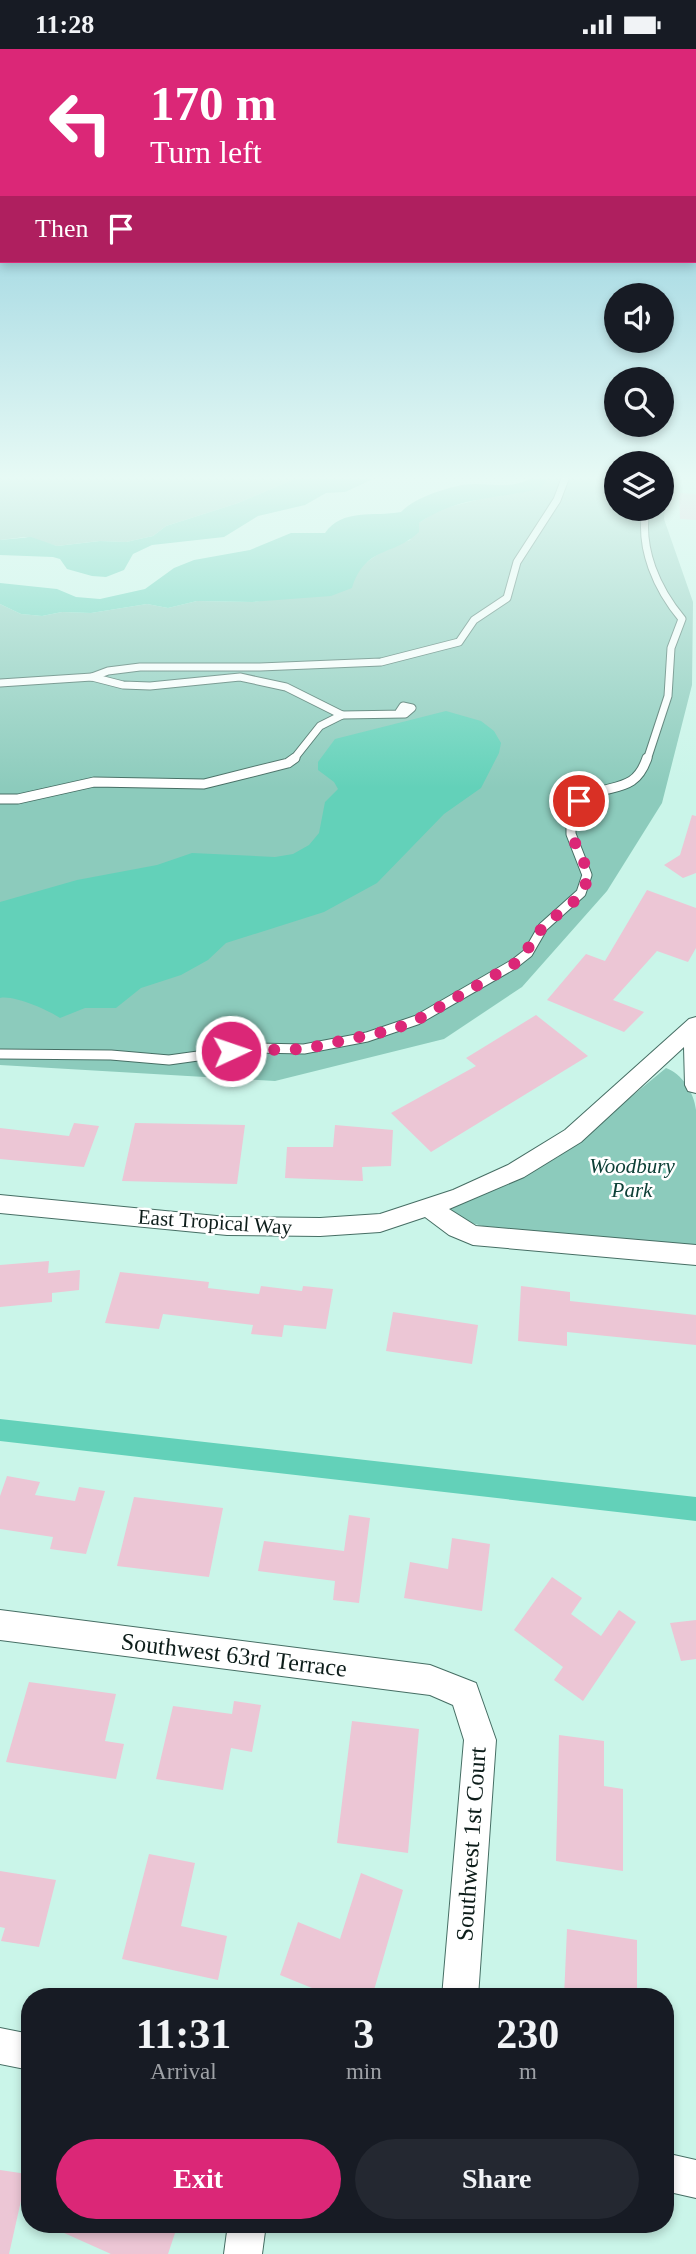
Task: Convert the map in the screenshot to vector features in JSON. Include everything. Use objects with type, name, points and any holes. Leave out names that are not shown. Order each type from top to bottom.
[{"type":"street","name":"East Tropical Way","points":[[695,1025],[696,1086]]},
{"type":"street","name":"East Tropical Way","points":[[0,1204],[228,1226],[320,1227],[380,1223],[461,1196],[516,1171],[572,1136],[695,1025]]},
{"type":"street","points":[[428,1207],[457,1228],[473,1235],[696,1255]]},
{"type":"street","name":"Southwest 63rd Terrace","points":[[0,1625],[430,1680],[465,1694]]},
{"type":"street","name":"Southwest 1st Court","points":[[461,1988],[480,1739],[465,1694]]},
{"type":"street","points":[[0,2046],[21,2050]]},
{"type":"street","points":[[674,2174],[696,2179]]},
{"type":"street","points":[[243,2254],[246,2233]]},
{"type":"lane","points":[[92,677],[108,671],[139,667],[260,667],[381,662],[459,642],[474,620],[507,597],[513,582]]},
{"type":"lane","points":[[0,1054],[111,1055],[169,1061],[256,1048],[304,1049],[368,1037],[417,1020],[528,953],[543,927],[574,901],[586,884],[585,866],[571,834],[571,809],[587,796],[624,786],[642,773],[668,696],[671,648],[682,619],[665,600],[658,582]]},
{"type":"lane","points":[[0,683],[92,677],[138,686],[223,677],[253,679],[286,687],[342,715]]},
{"type":"lane","points":[[0,799],[18,799],[94,782],[195,785],[267,770],[293,760],[320,726],[342,715],[399,712]]},
{"type":"green space","points":[[325,582],[686,582],[693,602],[692,685],[662,803],[607,891],[522,987],[444,1039],[275,1081],[0,1065],[0,604],[21,614],[42,616],[62,612],[91,613],[147,604],[168,608],[197,601],[252,602],[289,597]]},
{"type":"green space","name":"Woodbury Park","points":[[666,1068],[686,1085],[696,1110],[696,1246],[483,1226],[463,1221],[446,1210],[511,1183],[558,1157]]},
{"type":"shaded area","points":[[155,582],[355,582],[352,588],[331,596],[252,602],[197,601],[168,608],[147,604],[91,613],[62,612],[42,616],[21,614],[0,604],[0,583],[57,589],[76,597],[100,599],[145,589]]},
{"type":"shaded area","points":[[446,711],[481,721],[494,731],[501,743],[499,753],[481,788],[444,814],[377,883],[324,912],[226,943],[208,960],[181,975],[141,988],[116,1008],[85,1008],[60,1018],[22,1001],[0,998],[0,902],[77,880],[157,865],[192,853],[275,857],[293,854],[309,845],[319,833],[325,802],[338,789],[334,782],[318,770],[318,762],[335,739]]},
{"type":"building","points":[[692,815],[696,816],[696,873],[683,878],[664,865],[680,855]]},
{"type":"building","points":[[647,890],[696,908],[696,948],[688,962],[657,951],[613,1000],[644,1012],[624,1032],[547,1000],[586,954],[605,961]]},
{"type":"building","points":[[536,1015],[588,1056],[431,1152],[391,1113],[476,1066],[466,1058]]},
{"type":"building","points":[[74,1123],[99,1126],[84,1167],[0,1159],[0,1128],[69,1136]]},
{"type":"building","points":[[135,1123],[245,1125],[237,1184],[122,1181]]},
{"type":"building","points":[[335,1125],[393,1130],[391,1166],[362,1167],[363,1181],[285,1178],[287,1147],[333,1147]]},
{"type":"building","points":[[49,1261],[48,1273],[80,1270],[79,1290],[52,1293],[52,1302],[0,1307],[0,1265]]},
{"type":"building","points":[[120,1272],[209,1282],[208,1288],[259,1294],[261,1286],[302,1291],[303,1286],[333,1289],[326,1329],[284,1325],[282,1337],[251,1334],[253,1325],[163,1314],[159,1329],[105,1323]]},
{"type":"building","points":[[521,1286],[570,1292],[570,1301],[696,1315],[696,1345],[567,1332],[567,1346],[518,1341]]},
{"type":"building","points":[[393,1312],[478,1325],[472,1364],[386,1351]]},
{"type":"building","points":[[7,1476],[40,1482],[35,1495],[75,1501],[79,1487],[105,1491],[86,1554],[50,1549],[53,1537],[0,1529],[0,1496]]},
{"type":"building","points":[[134,1497],[223,1508],[209,1577],[117,1566]]},
{"type":"building","points":[[349,1515],[370,1518],[359,1603],[333,1600],[335,1581],[258,1571],[264,1541],[344,1551]]},
{"type":"building","points":[[452,1538],[490,1544],[482,1611],[404,1598],[410,1562],[448,1569]]},
{"type":"building","points":[[552,1577],[582,1598],[571,1614],[601,1636],[619,1610],[636,1622],[583,1701],[554,1680],[563,1667],[514,1630]]},
{"type":"building","points":[[696,1620],[696,1659],[681,1661],[670,1623]]},
{"type":"building","points":[[29,1682],[116,1694],[105,1741],[124,1744],[116,1779],[6,1762]]},
{"type":"building","points":[[234,1701],[261,1705],[252,1752],[231,1748],[223,1790],[156,1779],[173,1706],[232,1714]]},
{"type":"building","points":[[352,1721],[419,1729],[408,1853],[337,1843]]},
{"type":"building","points":[[559,1735],[604,1741],[604,1786],[623,1789],[623,1871],[556,1861]]},
{"type":"building","points":[[149,1854],[195,1863],[181,1926],[227,1936],[218,1980],[122,1959]]},
{"type":"building","points":[[0,1871],[56,1880],[39,1947],[1,1941],[5,1928],[0,1927]]},
{"type":"building","points":[[361,1873],[403,1890],[375,1988],[312,1988],[280,1975],[298,1922],[340,1939]]},
{"type":"building","points":[[567,1929],[637,1940],[637,1988],[564,1988]]},
{"type":"building","points":[[0,2170],[21,2173],[21,2201],[9,2254],[0,2254]]},
{"type":"building","points":[[64,2233],[175,2233],[168,2254],[111,2254]]},
{"type":"waterway","points":[[0,1430],[696,1509]]},
{"type":"route","points":[[231,1051],[256,1048],[304,1049],[392,1030],[417,1020],[514,964],[528,953],[543,927],[574,901],[586,884],[585,866],[571,834],[571,809],[579,801]]}]
